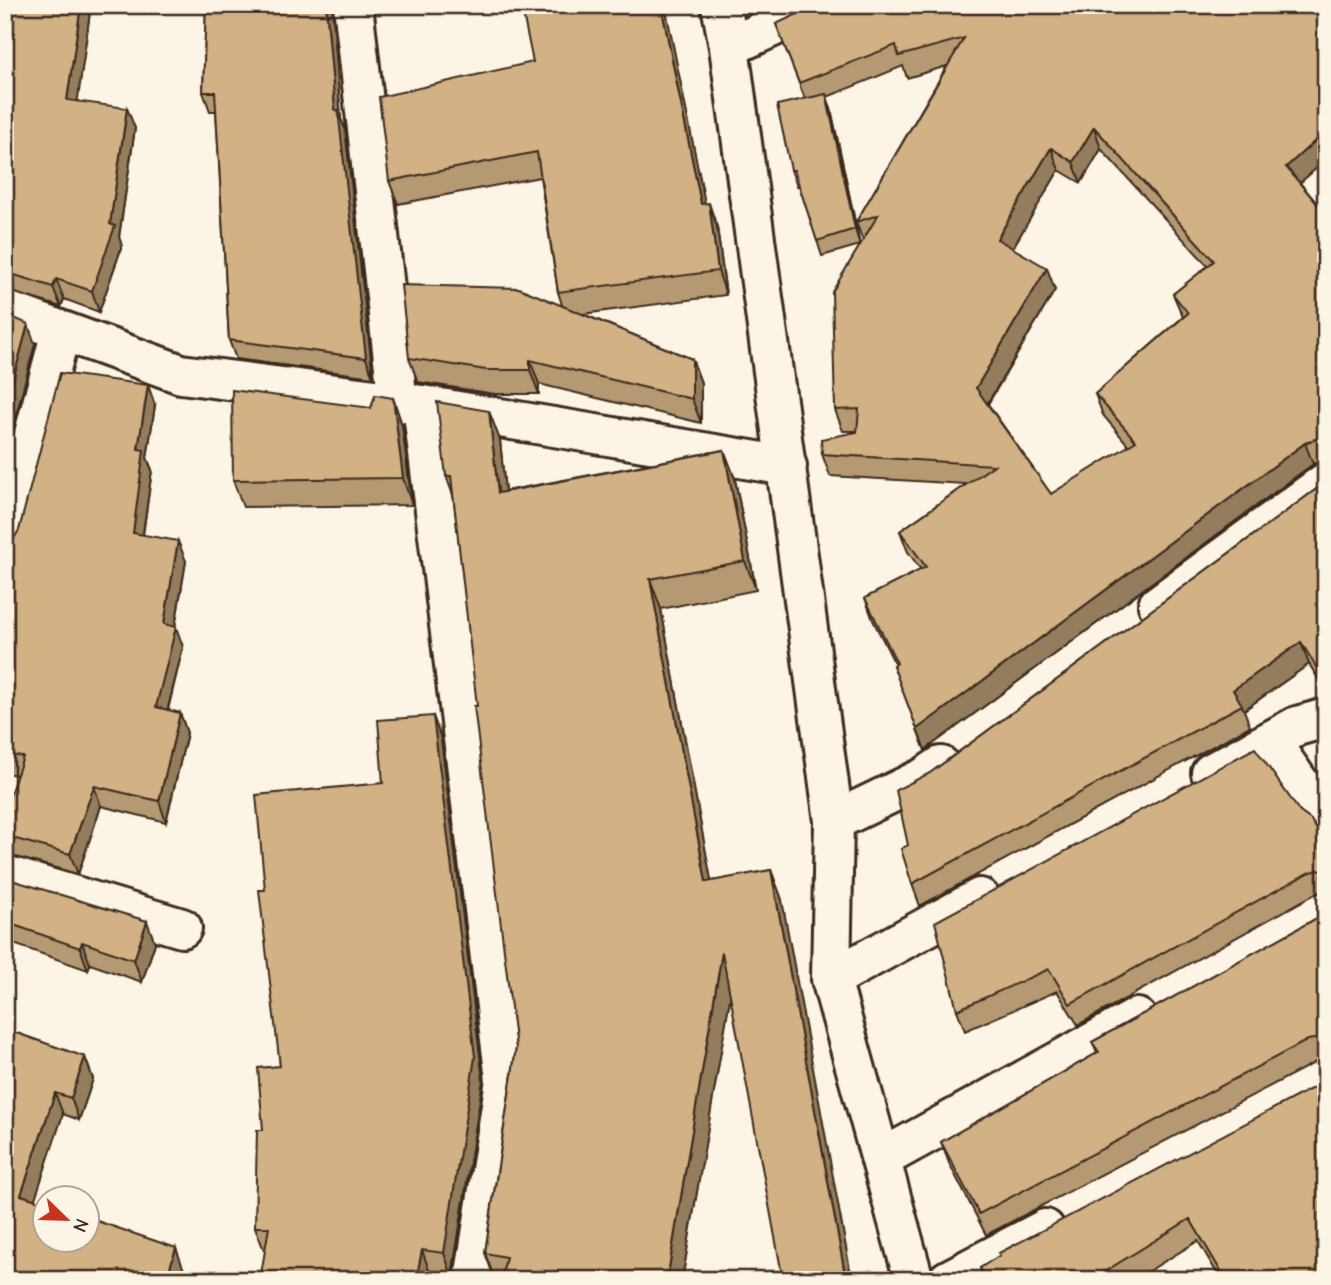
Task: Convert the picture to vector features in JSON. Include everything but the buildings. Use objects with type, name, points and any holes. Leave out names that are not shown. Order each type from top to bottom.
[{"type":"street","points":[[353,5],[505,1080],[474,1280]]},
{"type":"street","points":[[721,5],[729,47],[834,821],[831,979],[914,1280]]},
{"type":"street","points":[[729,47],[820,5]]},
{"type":"street","points":[[5,310],[181,374],[410,404],[787,466]]},
{"type":"street","points":[[5,544],[61,331]]},
{"type":"street","points":[[1125,629],[1326,482]]},
{"type":"street","points":[[1185,787],[1297,726],[1326,718]]},
{"type":"street","points":[[1270,741],[1326,821]]},
{"type":"street","points":[[834,821],[925,777],[970,744]]},
{"type":"street","points":[[5,875],[182,928]]},
{"type":"street","points":[[831,979],[1014,880]]},
{"type":"street","points":[[881,1159],[1170,1000]]},
{"type":"street","points":[[948,1280],[1070,1216]]}]
